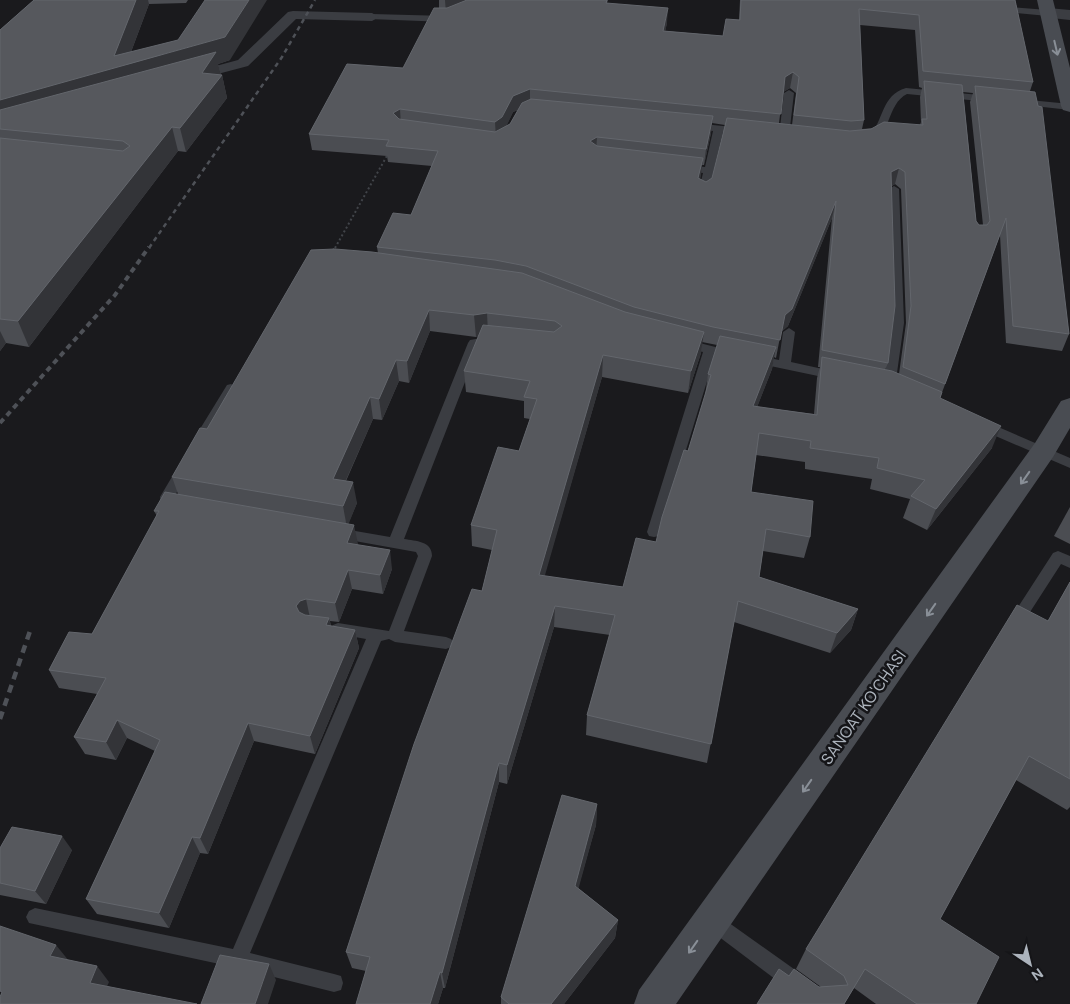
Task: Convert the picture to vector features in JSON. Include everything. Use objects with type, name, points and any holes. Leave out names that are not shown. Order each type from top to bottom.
[{"type":"main road","points":[[1047,7],[1070,106]]},
{"type":"main road","name":"SANOAT KO'CHASI","points":[[653,1004],[712,920],[1057,457],[1070,407]]},
{"type":"street","points":[[1047,7],[1070,15]]},
{"type":"street","points":[[190,77],[243,63],[293,15],[372,17]]},
{"type":"lane","points":[[990,8],[1047,7]]},
{"type":"lane","points":[[372,17],[447,19],[455,16]]},
{"type":"lane","points":[[864,141],[879,133],[891,100],[897,94],[906,91],[964,101],[1007,101],[1070,106]]},
{"type":"lane","points":[[784,136],[789,93]]},
{"type":"lane","points":[[680,124],[757,133]]},
{"type":"lane","points":[[703,194],[719,128]]},
{"type":"lane","points":[[671,166],[708,170]]},
{"type":"lane","points":[[889,388],[898,323],[894,189]]},
{"type":"lane","points":[[784,365],[789,332]]},
{"type":"lane","points":[[395,543],[474,343],[488,340],[507,342]]},
{"type":"lane","points":[[674,340],[710,350],[851,379]]},
{"type":"lane","points":[[654,532],[710,350]]},
{"type":"lane","points":[[184,507],[167,502],[167,497],[236,379]]},
{"type":"lane","points":[[971,420],[1057,457]]},
{"type":"lane","points":[[328,531],[419,547],[425,550],[395,636]]},
{"type":"lane","points":[[1016,622],[1058,556],[1070,562]]},
{"type":"lane","points":[[320,627],[446,644]]},
{"type":"lane","points":[[238,960],[376,634]]},
{"type":"lane","points":[[36,917],[238,960],[334,983]]},
{"type":"lane","points":[[712,920],[810,993]]},
{"type":"path","points":[[331,255],[392,147]]},
{"type":"building","points":[[34,0],[136,0],[114,56],[178,40],[205,0],[249,0],[225,37],[0,100],[0,30]]},
{"type":"building","points":[[467,0],[607,0],[606,3],[668,8],[663,31],[723,36],[726,19],[740,20],[741,0],[1015,0],[1033,82],[923,71],[919,15],[859,9],[864,120],[851,121],[794,115],[799,77],[793,72],[785,77],[781,114],[530,89],[513,96],[502,117],[495,122],[400,109],[393,113],[399,119],[495,132],[510,124],[522,103],[531,99],[713,116],[706,149],[597,137],[590,141],[597,146],[703,158],[698,178],[706,182],[712,178],[727,118],[850,131],[871,129],[884,122],[923,125],[922,119],[927,119],[924,81],[962,85],[976,221],[979,225],[987,225],[990,221],[975,86],[1035,92],[1038,106],[1042,107],[1069,334],[1013,326],[1006,218],[945,384],[903,367],[911,306],[905,172],[899,168],[891,172],[895,306],[888,363],[822,350],[836,201],[792,309],[785,315],[780,340],[713,327],[634,307],[526,266],[495,260],[377,247],[393,213],[411,215],[438,151],[386,146],[389,140],[309,134],[347,64],[403,68],[434,8],[447,8]]},
{"type":"building","points":[[216,52],[202,73],[222,75],[180,128],[172,127],[18,321],[0,319],[0,138],[123,151],[130,146],[123,141],[0,129],[0,110]]},
{"type":"building","points":[[335,249],[372,252],[522,273],[625,312],[704,332],[691,371],[603,355],[539,575],[623,587],[636,538],[656,542],[662,517],[684,450],[688,451],[711,375],[708,374],[720,336],[776,347],[753,406],[817,415],[822,357],[892,371],[942,392],[940,398],[1001,426],[936,509],[911,496],[925,480],[877,468],[879,458],[810,448],[811,441],[759,433],[751,492],[813,501],[810,537],[766,529],[759,577],[858,609],[837,633],[738,601],[711,744],[587,715],[615,615],[555,606],[507,765],[499,763],[442,973],[440,972],[430,1004],[356,1004],[370,957],[346,952],[414,744],[472,589],[482,591],[497,530],[471,525],[498,447],[519,451],[537,399],[524,397],[530,381],[464,371],[483,325],[554,332],[562,326],[555,321],[487,313],[474,315],[429,310],[407,361],[396,360],[379,399],[370,397],[333,479],[353,482],[343,506],[172,477],[200,428],[207,429],[311,250]]},
{"type":"building","points":[[165,492],[354,525],[347,543],[390,550],[380,575],[348,570],[335,603],[306,599],[300,601],[296,606],[299,612],[305,615],[329,618],[326,625],[355,630],[310,736],[248,723],[200,838],[192,837],[159,913],[86,899],[160,740],[117,720],[106,742],[74,737],[106,678],[49,670],[69,632],[92,634],[159,511],[154,511]]},
{"type":"building","points":[[1070,582],[1070,779],[1029,756],[940,919],[999,957],[976,1004],[917,1004],[865,969],[844,1004],[757,1004],[779,969],[789,976],[794,969],[819,987],[848,985],[844,976],[806,949],[1017,605],[1048,621]]},
{"type":"building","points":[[562,795],[597,804],[575,886],[618,920],[551,1004],[509,1004],[501,997]]},
{"type":"building","points":[[12,827],[62,836],[35,891],[0,883],[0,848]]},
{"type":"building","points":[[0,926],[56,945],[50,956],[97,966],[90,983],[197,1004],[0,1004],[2,992],[0,991]]},
{"type":"building","points":[[220,955],[269,964],[255,1004],[201,1004]]},
{"type":"railway","points":[[149,248],[282,57],[315,0]]},
{"type":"railway","points":[[0,423],[115,295],[149,247]]},
{"type":"railway","points":[[0,719],[31,628]]}]
